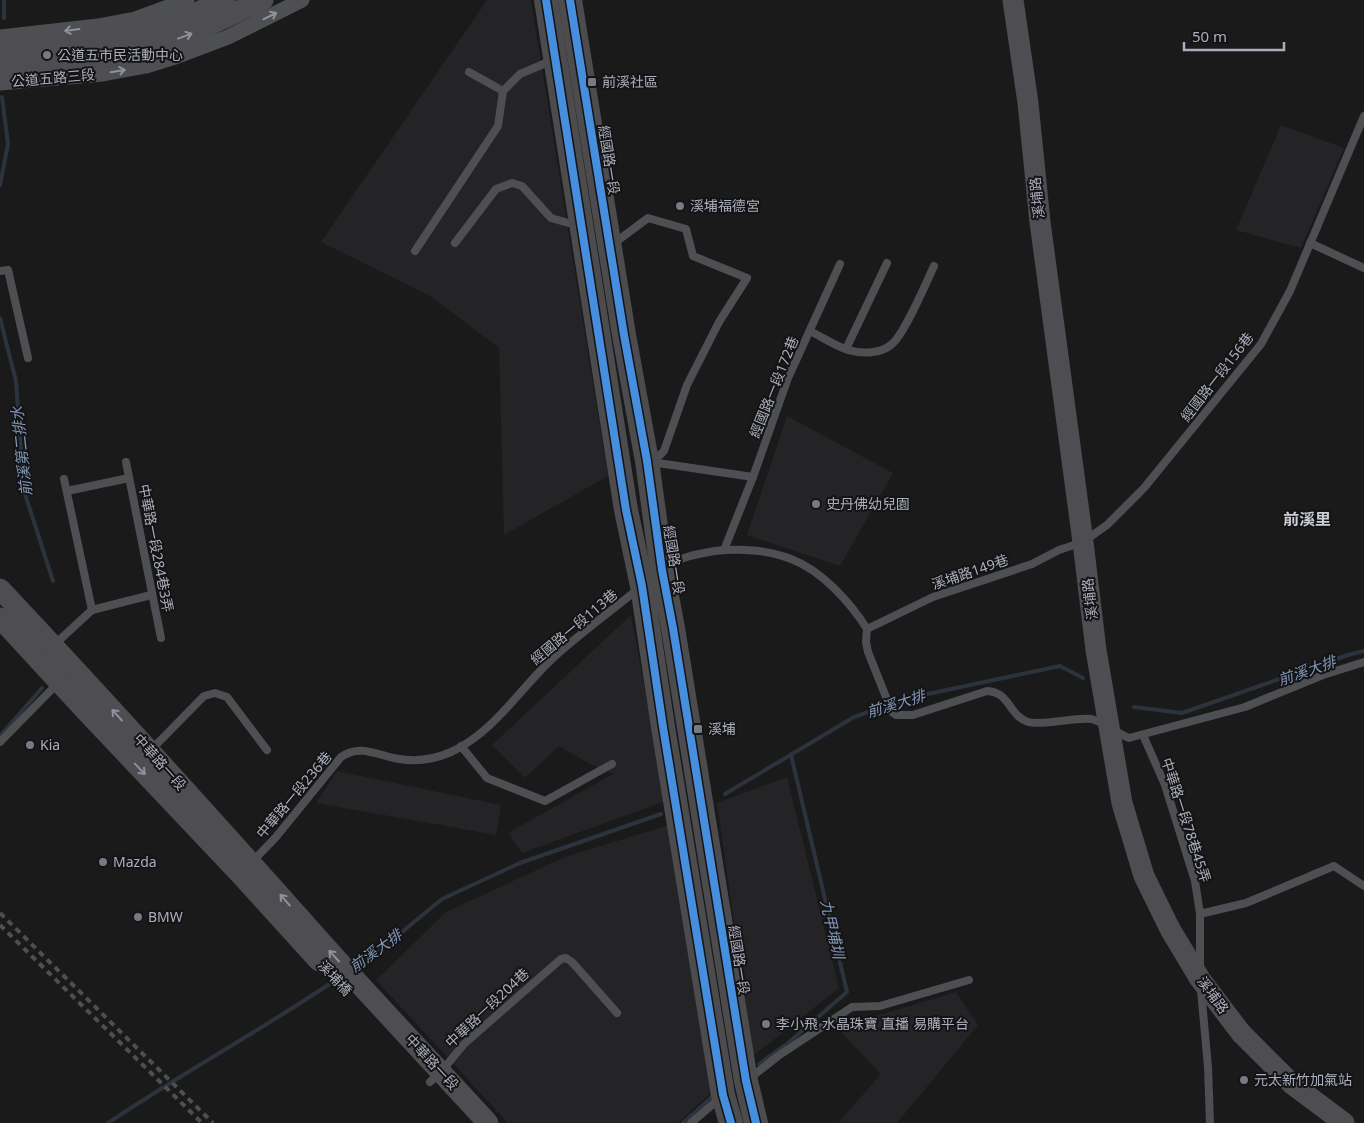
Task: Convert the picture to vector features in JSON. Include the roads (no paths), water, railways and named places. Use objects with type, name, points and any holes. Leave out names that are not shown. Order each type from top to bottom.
[{"type":"main road","name":"經國路一段","points":[[546,0],[580,227],[597,250],[624,335],[647,461],[652,578]]},
{"type":"main road","name":"經國路一段","points":[[570,0],[626,510],[675,638],[735,1088],[731,1123]]},
{"type":"main road","name":"經國路一段","points":[[735,1088],[756,1123]]},
{"type":"street","points":[[0,37],[60,32],[135,19],[187,0]]},
{"type":"street","points":[[0,52],[140,33],[169,24],[225,0]]},
{"type":"street","name":"公道五路三段","points":[[0,68],[115,56],[154,47],[195,32],[263,0]]},
{"type":"street","name":"公道五路三段","points":[[0,83],[103,74],[146,66],[228,37],[302,0]]},
{"type":"street","name":"溪埔路","points":[[1013,0],[1028,103],[1040,222],[1096,650],[1122,804],[1144,876],[1170,929],[1200,979],[1241,1033],[1292,1084],[1344,1123]]},
{"type":"street","name":"中華路一段","points":[[0,589],[46,653],[246,868],[311,942]]},
{"type":"street","name":"中華路一段","points":[[0,618],[46,653]]},
{"type":"street","name":"中華路一段","points":[[66,675],[150,751],[246,868]]},
{"type":"street","name":"溪埔橋","points":[[311,942],[370,1005]]},
{"type":"street","name":"中華路一段","points":[[370,1005],[435,1077],[468,1123]]},
{"type":"street","name":"中華路一段","points":[[435,1077],[488,1123]]},
{"type":"lane","points":[[415,251],[498,126],[503,91],[520,74],[555,59]]},
{"type":"lane","points":[[469,72],[503,91]]},
{"type":"lane","name":"經國路一段156巷","points":[[1083,542],[1107,526],[1144,488],[1261,344],[1290,291],[1364,116]]},
{"type":"lane","points":[[455,243],[496,189],[512,183],[522,186],[551,218],[580,227]]},
{"type":"lane","points":[[597,250],[648,218],[686,230],[693,256],[747,278],[719,322],[688,386],[664,451],[647,461]]},
{"type":"lane","points":[[1310,243],[1364,268]]},
{"type":"lane","points":[[846,349],[886,263]]},
{"type":"lane","points":[[810,331],[840,264]]},
{"type":"lane","name":"經國路一段172巷","points":[[724,550],[753,477],[788,378],[810,331],[846,349],[858,352],[881,350],[892,344],[900,334],[934,266]]},
{"type":"lane","points":[[4,270],[28,358]]},
{"type":"lane","points":[[647,461],[753,477]]},
{"type":"lane","name":"中華路一段284巷3弄","points":[[126,462],[161,638]]},
{"type":"lane","points":[[67,491],[129,478]]},
{"type":"lane","points":[[64,479],[92,610]]},
{"type":"lane","name":"溪埔路149巷","points":[[866,629],[933,597],[1032,564],[1058,550],[1083,542]]},
{"type":"lane","points":[[652,578],[675,560],[699,553],[724,550],[747,551],[780,555],[793,559],[831,586],[848,604],[866,629],[868,652],[892,712],[896,715],[913,715],[987,691],[995,691],[1002,695],[1020,719],[1031,723],[1093,718],[1129,738],[1245,707],[1323,675],[1364,662]]},
{"type":"lane","name":"經國路一段113巷","points":[[461,746],[478,735],[494,720],[552,659],[652,578]]},
{"type":"lane","points":[[46,653],[92,610],[152,594]]},
{"type":"lane","points":[[0,742],[66,675]]},
{"type":"lane","points":[[150,751],[204,696],[215,693],[227,698],[266,750]]},
{"type":"lane","name":"中華路一段78巷45弄","points":[[1143,735],[1165,785],[1195,881],[1200,914],[1200,979],[1208,1067],[1210,1123]]},
{"type":"lane","points":[[461,746],[487,778],[545,801],[612,764]]},
{"type":"lane","name":"中華路一段236巷","points":[[246,868],[276,837],[341,757],[348,752],[355,750],[370,751],[399,759],[422,760],[444,755],[461,746]]},
{"type":"lane","points":[[1200,914],[1246,903],[1334,866],[1364,886]]},
{"type":"lane","name":"中華路一段204巷","points":[[435,1077],[464,1044],[561,959],[566,958],[572,962],[617,1013]]},
{"type":"lane","points":[[691,1123],[778,1056],[852,1007],[880,1006],[970,980]]},
{"type":"waterway","name":"前溪第二排水","points":[[4,0],[4,18]]},
{"type":"waterway","name":"前溪第二排水","points":[[0,185],[8,144],[2,97]]},
{"type":"waterway","name":"前溪第二排水","points":[[0,318],[16,381],[24,491],[53,581]]},
{"type":"waterway","name":"前溪大排","points":[[1134,707],[1182,713],[1364,651]]},
{"type":"waterway","name":"前溪大排","points":[[725,794],[854,717],[909,698],[1060,666],[1083,678]]},
{"type":"waterway","points":[[0,736],[42,688]]},
{"type":"waterway","name":"九甲埔圳","points":[[759,1064],[788,1043],[847,992],[791,755]]},
{"type":"waterway","name":"前溪大排","points":[[353,968],[385,946],[442,899],[520,863],[661,814]]},
{"type":"waterway","name":"前溪大排","points":[[108,1123],[343,975]]},
{"type":"waterway","name":"九甲埔圳","points":[[683,1123],[713,1096]]},
{"type":"railway","points":[[0,913],[213,1123]]},
{"type":"railway","points":[[0,925],[202,1123]]},
{"type":"place","name":"公道五市民活動中心","points":[[47,55]]},
{"type":"place","name":"前溪社區","points":[[592,82]]},
{"type":"place","name":"溪埔福德宮","points":[[680,206]]},
{"type":"place","name":"史丹佛幼兒園","points":[[816,504]]},
{"type":"place","name":"溪埔","points":[[698,729]]},
{"type":"place","name":"Kia","points":[[30,745]]},
{"type":"place","name":"Mazda","points":[[103,862]]},
{"type":"place","name":"BMW","points":[[138,917]]},
{"type":"place","name":"李小飛 水晶珠寶 直播 易購平台","points":[[766,1024]]},
{"type":"place","name":"元太新竹加氣站","points":[[1244,1080]]},
{"type":"district","name":"前溪里","points":[[1307,519]]}]
